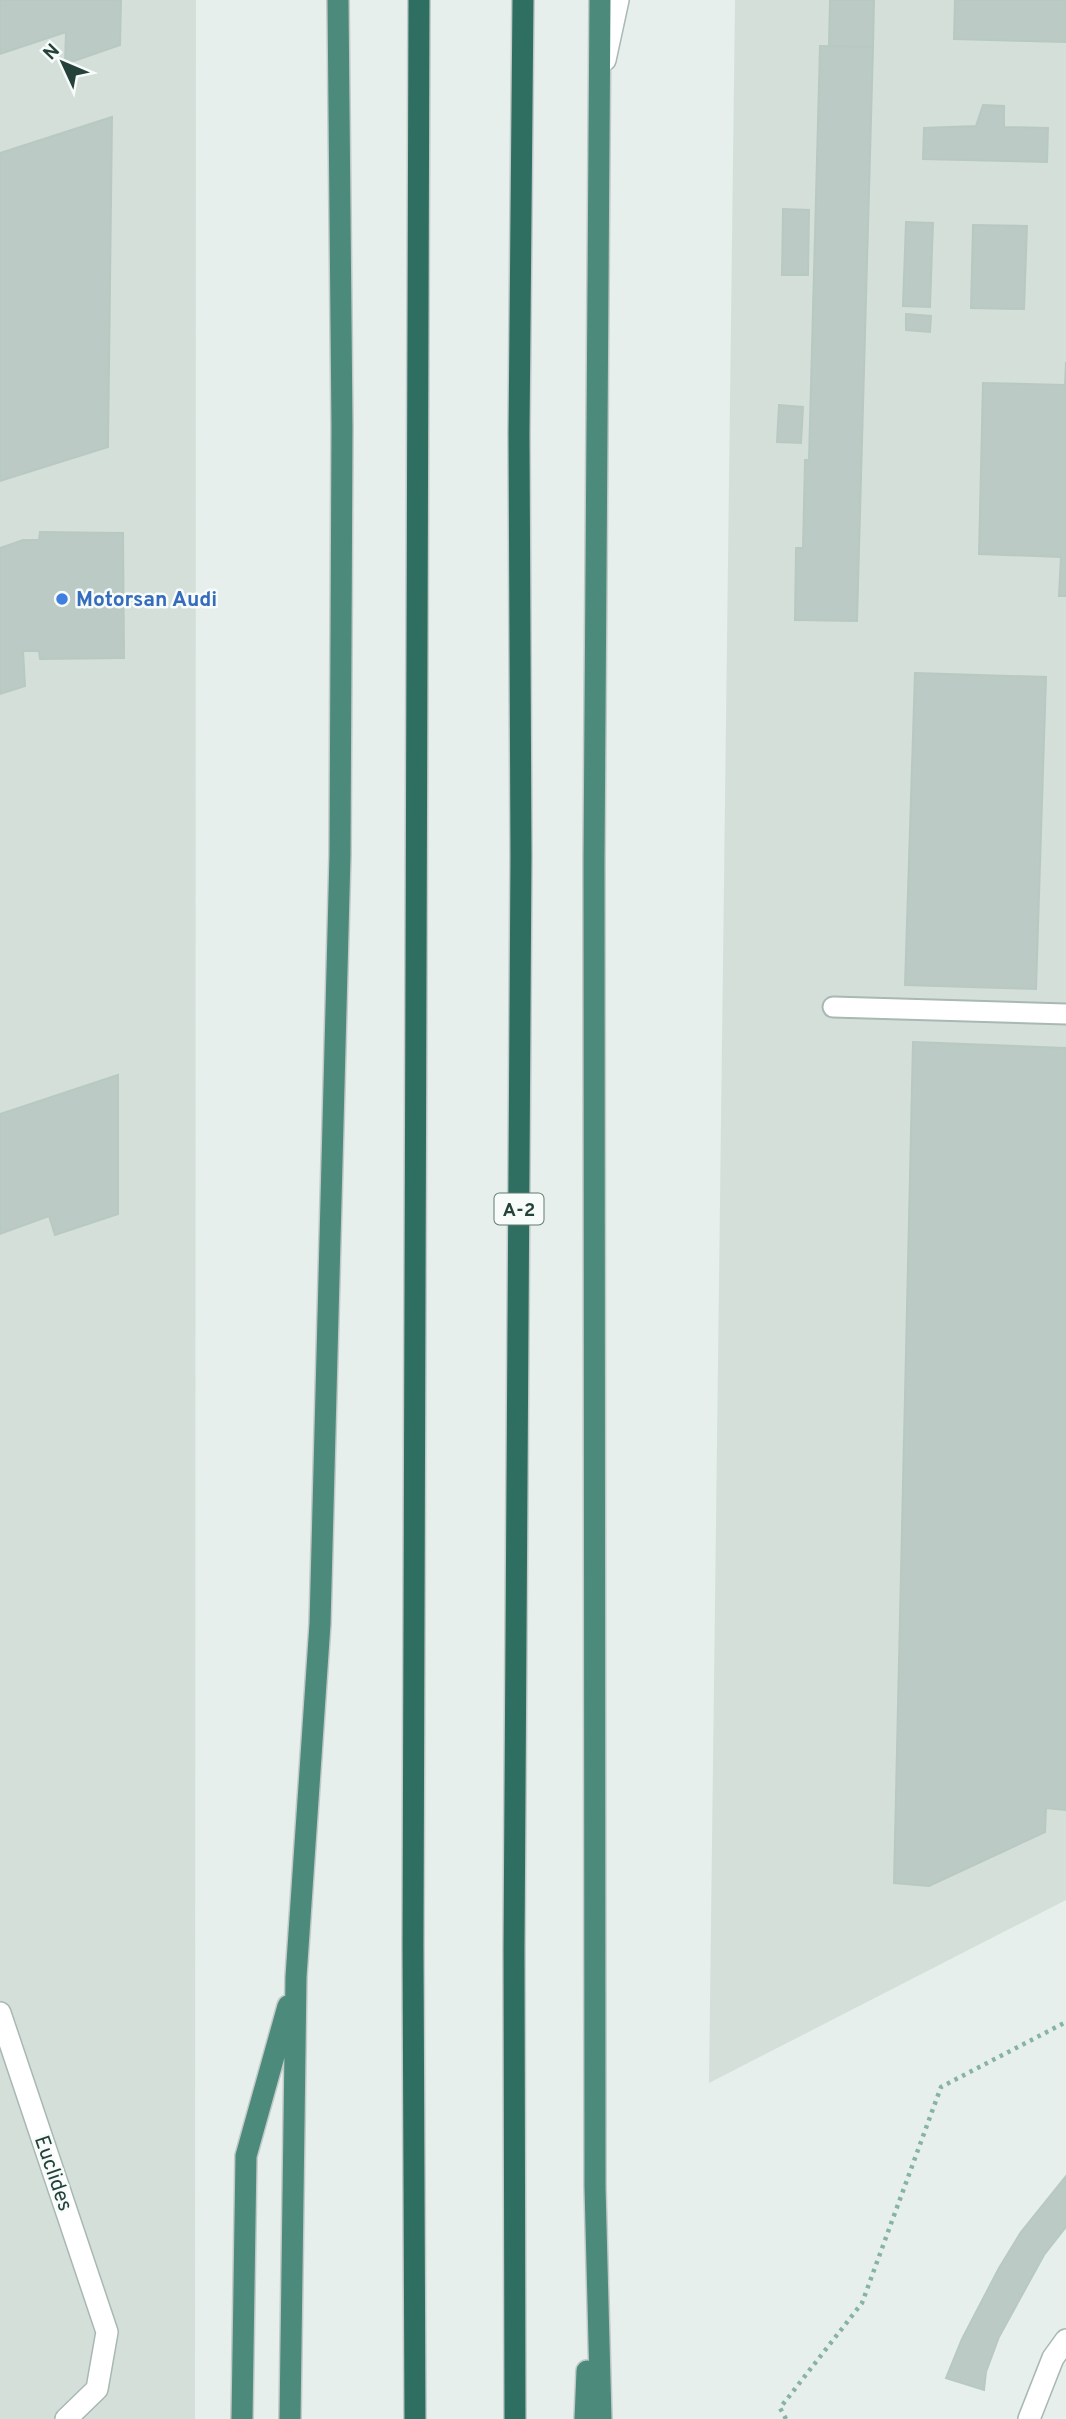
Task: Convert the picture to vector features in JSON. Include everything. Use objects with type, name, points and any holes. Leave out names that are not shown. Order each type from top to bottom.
[{"type":"highway","points":[[290,2419],[296,1977],[320,1624],[340,855],[342,428],[338,0]]},
{"type":"highway","points":[[415,2419],[413,1946],[419,0]]},
{"type":"highway","name":"A-2","points":[[515,2419],[514,1937],[523,0]]},
{"type":"highway","points":[[600,0],[594,860],[595,2188],[601,2419]]},
{"type":"highway","points":[[242,2419],[246,2156],[296,1977]]},
{"type":"highway","points":[[584,2419],[595,2188]]},
{"type":"street","points":[[601,75],[618,0]]},
{"type":"street","name":"Euclides","points":[[0,2013],[107,2332],[97,2389],[66,2419]]},
{"type":"street","points":[[1029,2419],[1053,2358],[1066,2340]]},
{"type":"lane","points":[[833,1007],[1066,1014]]},
{"type":"path","points":[[786,2419],[780,2408],[862,2303],[942,2087],[1066,2022]]},
{"type":"shaded area","points":[[0,0],[196,0],[195,2419],[0,2419]]},
{"type":"shaded area","points":[[735,0],[1066,0],[1066,1900],[709,2083]]},
{"type":"building","points":[[0,0],[121,0],[120,45],[65,64],[66,32],[0,54]]},
{"type":"building","points":[[830,0],[874,0],[873,47],[829,46]]},
{"type":"building","points":[[955,0],[1066,0],[1066,42],[954,39]]},
{"type":"building","points":[[820,46],[873,47],[857,621],[795,620],[796,548],[803,548],[805,460],[809,460]]},
{"type":"building","points":[[983,105],[1004,106],[1004,127],[1048,128],[1047,162],[923,159],[924,128],[976,126]]},
{"type":"building","points":[[112,117],[108,447],[0,481],[0,153]]},
{"type":"building","points":[[783,209],[809,210],[808,275],[782,275]]},
{"type":"building","points":[[906,222],[933,223],[930,307],[903,306]]},
{"type":"building","points":[[973,225],[1027,226],[1024,309],[971,308]]},
{"type":"building","points":[[906,314],[931,316],[930,332],[906,330]]},
{"type":"building","points":[[1066,362],[1066,596],[1059,596],[1061,557],[979,554],[983,383],[1065,385]]},
{"type":"building","points":[[779,405],[803,407],[801,443],[777,442]]},
{"type":"building","name":"Motorsan Audi","points":[[40,532],[123,533],[124,658],[40,659],[39,651],[23,651],[25,686],[0,694],[0,548],[23,540],[39,540]]},
{"type":"building","points":[[915,673],[1046,677],[1036,989],[905,985]]},
{"type":"building","points":[[913,1042],[1066,1048],[1066,1810],[1046,1808],[1045,1832],[929,1886],[894,1883]]},
{"type":"building","points":[[118,1075],[118,1214],[55,1235],[49,1216],[0,1234],[0,1114]]},
{"type":"building","points":[[1066,2176],[1066,2227],[1044,2255],[999,2337],[986,2372],[984,2390],[946,2378],[962,2339],[999,2268],[1021,2232]]},
{"type":"place","name":"Motorsan Audi","points":[[62,599]]}]
